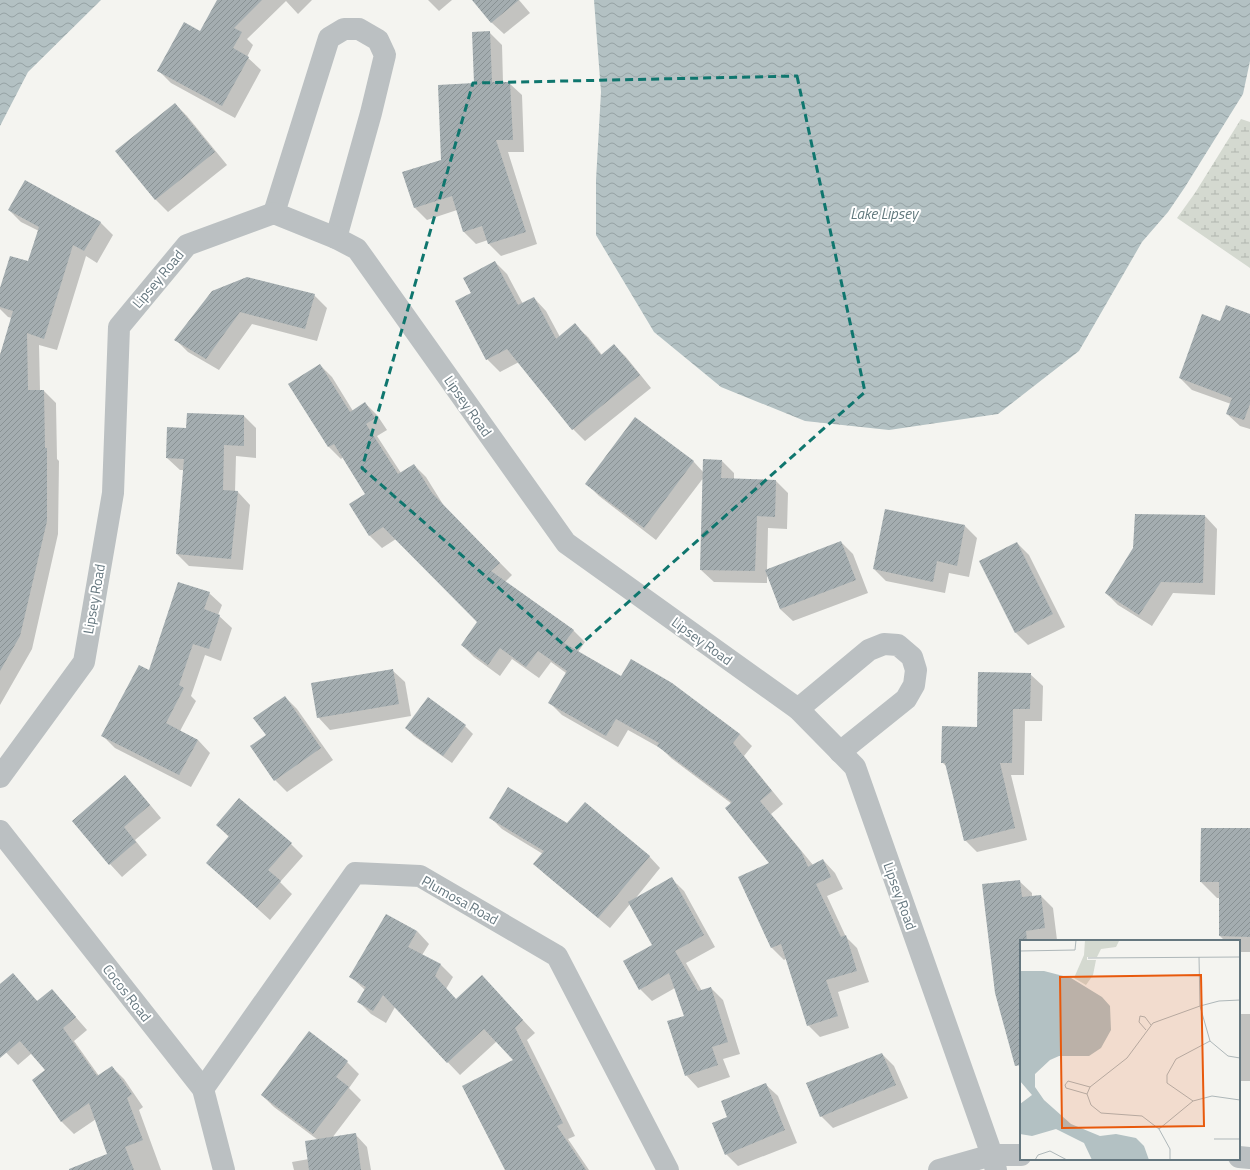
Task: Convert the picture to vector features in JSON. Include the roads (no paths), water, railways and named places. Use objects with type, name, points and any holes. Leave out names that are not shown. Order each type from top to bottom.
[{"type":"street","points":[[274,214],[329,38],[344,29],[360,29],[378,40],[385,55],[371,113],[336,238]]},
{"type":"street","name":"Lipsey Road","points":[[0,777],[84,662],[113,493],[118,328],[187,245],[274,214],[336,238],[357,249],[566,543],[798,709],[855,768],[994,1163]]},
{"type":"street","points":[[798,709],[869,650],[884,644],[898,645],[912,657],[916,670],[915,678],[914,685],[906,699],[840,752]]},
{"type":"street","name":"Cocos Road","points":[[0,831],[202,1089],[224,1170]]},
{"type":"street","name":"Plumosa Road","points":[[202,1089],[355,873],[420,876],[557,956],[668,1170]]},
{"type":"street","points":[[940,1170],[994,1163],[1020,1155]]},
{"type":"street","points":[[1240,1157],[1250,1158]]},
{"type":"water","points":[[0,0],[101,0],[28,72],[0,126]]},
{"type":"water","name":"Lake Lipsey","points":[[594,0],[1250,0],[1250,61],[1243,94],[1168,212],[1142,242],[1079,351],[998,414],[889,430],[805,421],[721,387],[654,332],[596,235],[596,180],[601,92]]}]
